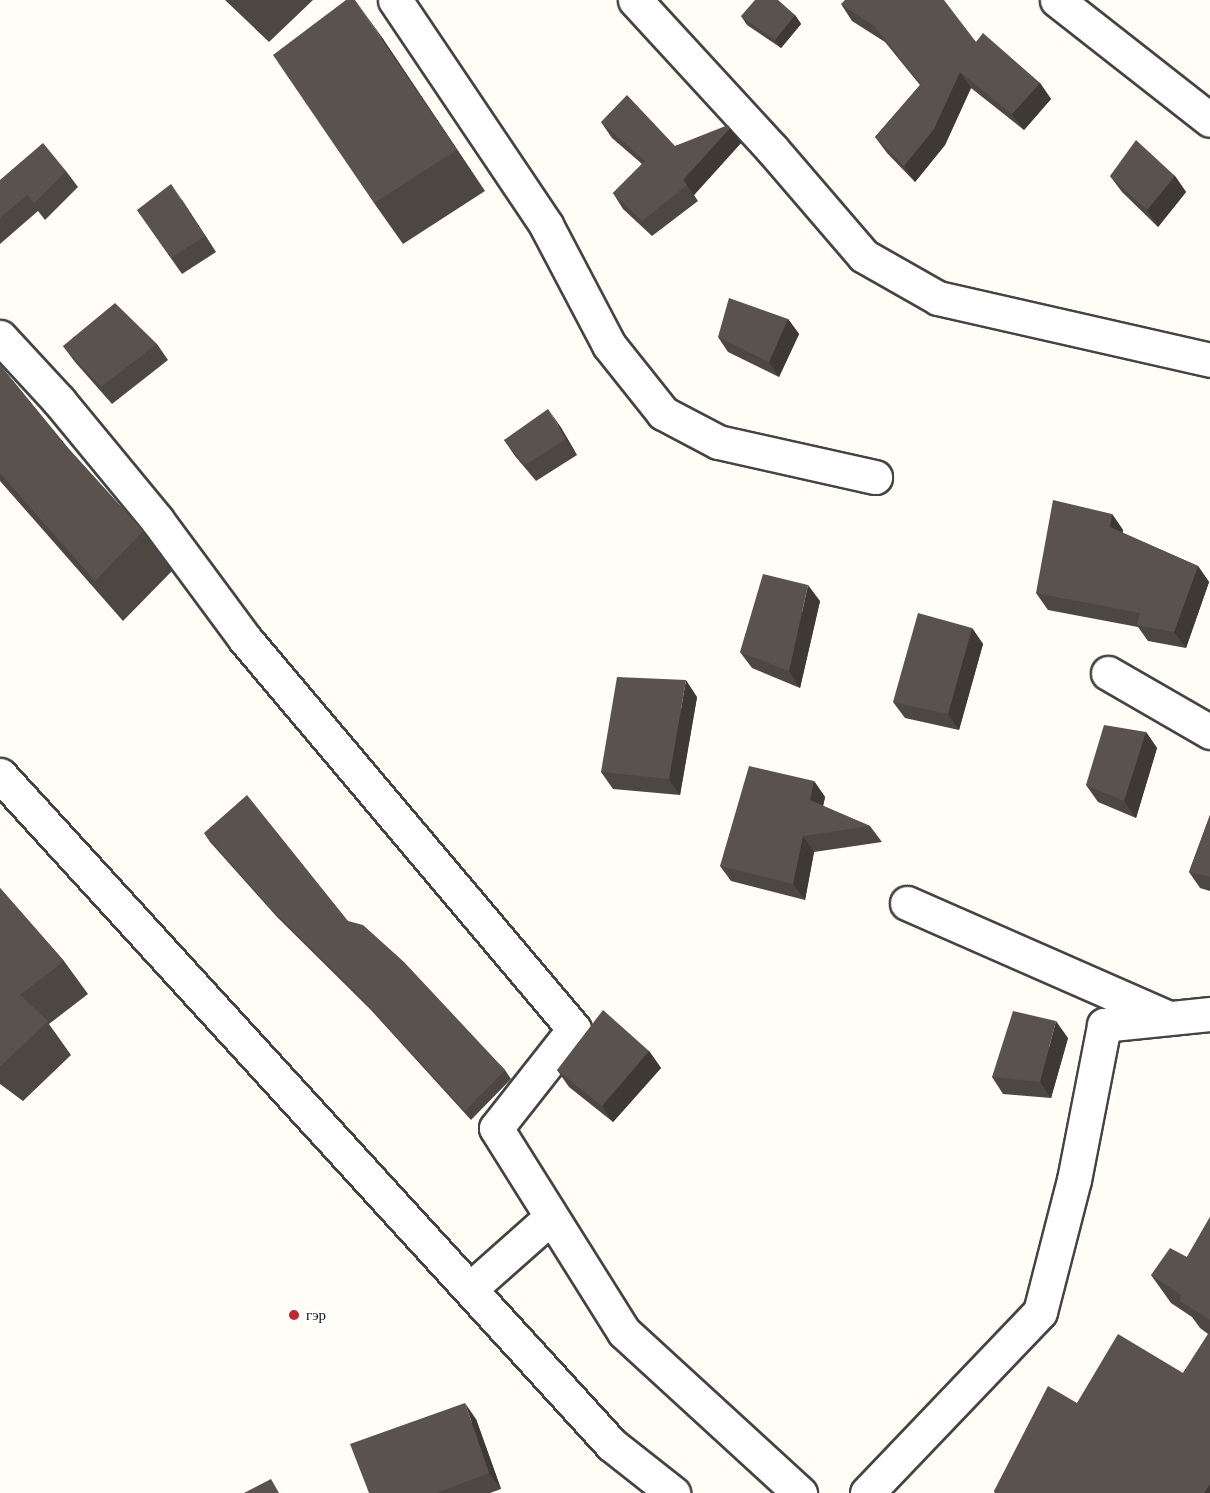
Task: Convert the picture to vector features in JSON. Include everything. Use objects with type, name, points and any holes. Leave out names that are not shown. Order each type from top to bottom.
[{"type":"street","points":[[395,0],[546,225],[609,345],[663,413],[718,442],[875,477]]},
{"type":"street","points":[[635,0],[772,149],[864,256],[938,298],[1210,360]]},
{"type":"street","points":[[1057,0],[1210,120]]},
{"type":"street","points":[[0,338],[59,401],[142,501],[246,639],[574,1029],[496,1128],[624,1332],[800,1493]]},
{"type":"street","points":[[1108,673],[1210,732]]},
{"type":"street","points":[[0,775],[612,1446],[673,1493]]},
{"type":"street","points":[[907,903],[1168,1018]]},
{"type":"street","points":[[867,1493],[1041,1312],[1074,1180],[1104,1025],[1210,1014]]},
{"type":"street","points":[[470,1290],[551,1217]]},
{"type":"street","points":[[612,1446],[636,1493]]},
{"type":"building","points":[[346,0],[355,0],[457,150],[374,203],[273,55]]},
{"type":"building","points":[[755,0],[778,0],[795,15],[775,40],[741,16]]},
{"type":"building","points":[[845,0],[944,0],[976,42],[983,33],[1040,83],[1012,114],[960,72],[934,129],[904,166],[875,137],[921,84],[874,26],[841,4]]},
{"type":"building","points":[[627,95],[675,146],[728,125],[730,128],[683,180],[687,185],[642,221],[613,193],[645,161],[601,122]]},
{"type":"building","points":[[1136,140],[1175,176],[1147,210],[1110,176]]},
{"type":"building","points":[[43,143],[66,171],[34,203],[27,195],[0,218],[0,180]]},
{"type":"building","points":[[171,184],[205,236],[171,258],[137,210]]},
{"type":"building","points":[[729,298],[788,319],[769,362],[718,337]]},
{"type":"building","points":[[115,303],[157,344],[101,387],[63,346]]},
{"type":"building","points":[[0,365],[68,448],[143,531],[95,581],[0,473]]},
{"type":"building","points":[[548,409],[566,439],[525,465],[504,440]]},
{"type":"building","points":[[1053,500],[1112,514],[1110,527],[1198,566],[1174,632],[1137,625],[1140,613],[1036,593]]},
{"type":"building","points":[[763,574],[808,585],[789,671],[740,652]]},
{"type":"building","points":[[918,613],[972,628],[948,714],[893,702]]},
{"type":"building","points":[[617,677],[686,680],[669,779],[601,772]]},
{"type":"building","points":[[1104,725],[1146,732],[1124,801],[1086,785]]},
{"type":"building","points":[[749,766],[814,781],[810,800],[870,826],[803,836],[793,884],[720,866]]},
{"type":"building","points":[[247,795],[348,921],[363,925],[404,962],[505,1070],[465,1111],[364,1001],[271,909],[204,833]]},
{"type":"building","points":[[1210,815],[1210,877],[1189,872]]},
{"type":"building","points":[[0,888],[64,961],[20,995],[48,1021],[0,1067]]},
{"type":"building","points":[[603,1010],[649,1051],[602,1106],[557,1070]]},
{"type":"building","points":[[1013,1011],[1056,1021],[1040,1082],[992,1077]]},
{"type":"building","points":[[1210,1217],[1210,1320],[1180,1301],[1181,1295],[1151,1275],[1170,1248],[1187,1257]]},
{"type":"building","points":[[1210,1332],[1210,1484],[1204,1493],[997,1493],[994,1491],[1048,1386],[1077,1403],[1118,1334],[1183,1373]]},
{"type":"building","points":[[465,1403],[489,1473],[436,1493],[369,1493],[350,1444]]},
{"type":"building","points":[[271,1479],[279,1493],[244,1493]]},
{"type":"place","name":"гэр","points":[[294,1315]]}]
